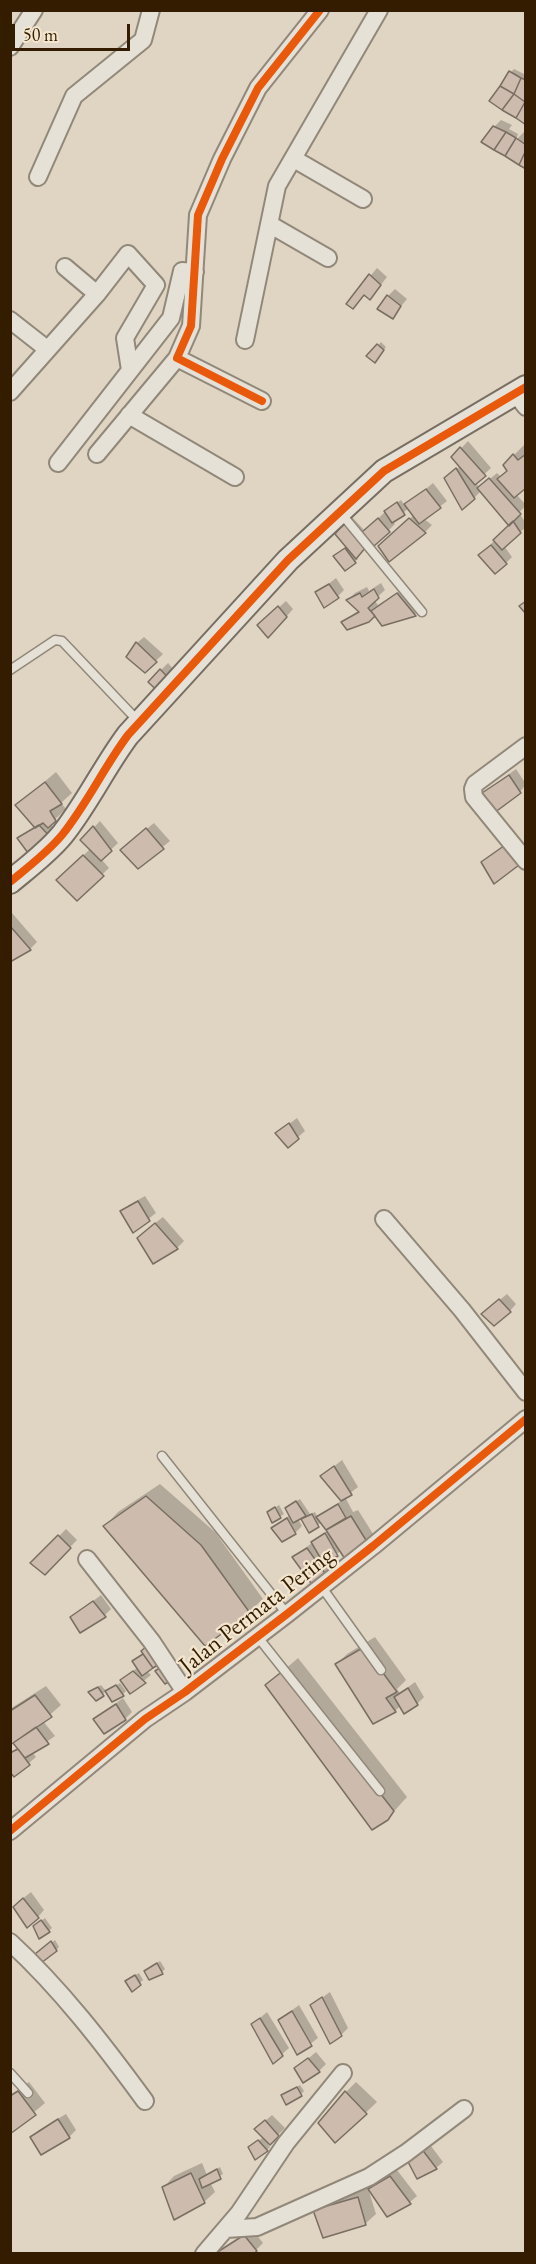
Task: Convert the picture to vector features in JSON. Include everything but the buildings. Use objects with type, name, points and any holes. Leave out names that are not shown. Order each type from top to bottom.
[{"type":"street","points":[[10,47],[16,26],[34,10]]},
{"type":"street","points":[[38,177],[74,96],[143,40],[152,10]]},
{"type":"street","points":[[97,454],[177,358],[191,326],[198,215],[222,159],[258,88],[320,10]]},
{"type":"street","points":[[245,340],[277,186],[379,10]]},
{"type":"street","points":[[294,159],[363,199]]},
{"type":"street","points":[[269,224],[328,258]]},
{"type":"street","points":[[10,392],[97,294],[128,254],[156,285],[125,338],[130,370]]},
{"type":"street","points":[[64,267],[97,294]]},
{"type":"street","points":[[58,463],[171,318],[182,271],[195,272]]},
{"type":"street","points":[[10,321],[47,349]]},
{"type":"street","points":[[177,358],[262,400]]},
{"type":"street","points":[[10,882],[62,836],[87,800],[108,760],[139,722],[288,560],[384,471],[522,396]]},
{"type":"street","points":[[129,415],[235,477]]},
{"type":"street","points":[[525,746],[475,784],[473,789],[474,797],[525,861]]},
{"type":"street","points":[[384,1220],[462,1310],[525,1392]]},
{"type":"street","name":"Jalan Permata Pering","points":[[10,1831],[145,1719],[185,1692],[287,1614],[525,1419]]},
{"type":"street","points":[[87,1559],[152,1642],[185,1692]]},
{"type":"street","points":[[10,1942],[27,1957],[104,2044],[145,2101]]},
{"type":"street","points":[[204,2253],[226,2229],[286,2143],[343,2073]]},
{"type":"street","points":[[226,2229],[257,2227],[369,2176],[406,2153],[464,2109]]},
{"type":"lane","points":[[339,512],[422,612]]},
{"type":"lane","points":[[10,670],[55,640],[62,641],[139,722]]},
{"type":"lane","points":[[162,1456],[287,1614]]},
{"type":"lane","points":[[321,1586],[381,1670]]},
{"type":"lane","points":[[257,1636],[380,1791]]},
{"type":"lane","points":[[10,2073],[28,2093]]},
{"type":"cycle path","points":[[262,401],[177,358],[191,326],[198,215],[222,159],[258,88],[320,10]]},
{"type":"cycle path","points":[[10,882],[44,854],[62,835],[128,735],[288,560],[384,471],[526,387]]},
{"type":"cycle path","points":[[10,1831],[145,1719],[185,1692],[373,1546],[526,1419]]}]
